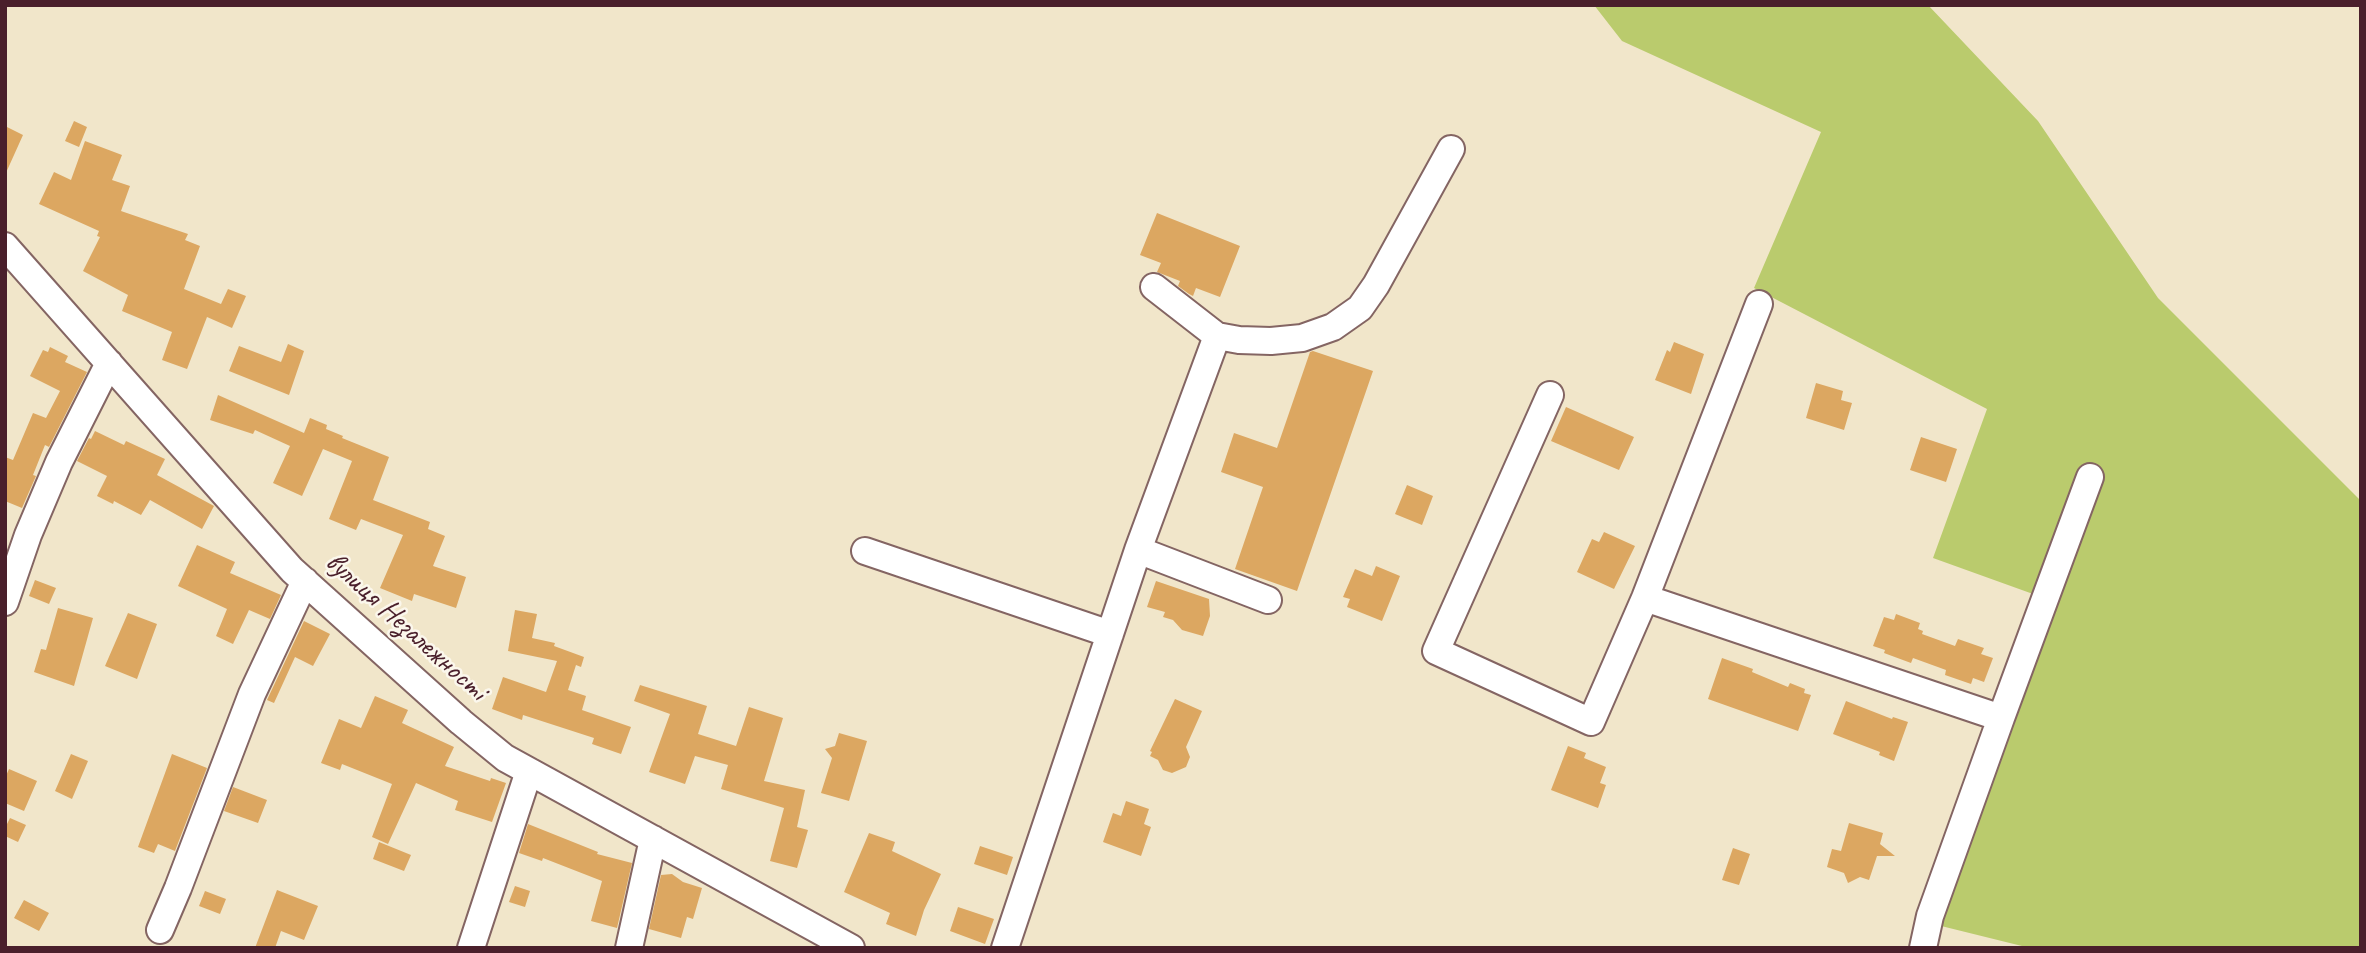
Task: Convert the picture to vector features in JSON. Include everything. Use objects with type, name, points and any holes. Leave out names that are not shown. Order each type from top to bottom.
[{"type":"street","points":[[1154,287],[1217,336],[1249,340],[1302,338],[1334,327],[1360,308],[1376,285],[1451,149]]},
{"type":"street","name":"вулиця Незалежності","points":[[5,246],[292,570],[461,722],[505,758],[851,948]]},
{"type":"street","points":[[1550,395],[1436,651],[1591,722],[1645,598],[1759,304]]},
{"type":"street","points":[[1005,948],[1138,550],[1217,336]]},
{"type":"street","points":[[5,603],[59,462],[108,363]]},
{"type":"street","points":[[1923,948],[1930,915],[2090,477]]},
{"type":"street","points":[[1138,550],[1268,600]]},
{"type":"street","points":[[865,551],[1110,634]]},
{"type":"street","points":[[160,930],[252,694],[305,581]]},
{"type":"street","points":[[1645,598],[2001,718]]},
{"type":"street","points":[[471,948],[528,771]]},
{"type":"street","points":[[629,948],[653,839]]},
{"type":"green space","points":[[1594,5],[1928,5],[2038,121],[2158,298],[2361,501],[2360,948],[2030,948],[1921,921],[2033,594],[1933,558],[1987,409],[1754,288],[1821,132],[1622,41]]},
{"type":"building","points":[[74,121],[87,127],[79,147],[65,141]]},
{"type":"building","points":[[5,126],[23,135],[5,175]]},
{"type":"building","points":[[85,141],[122,155],[112,180],[130,186],[121,211],[188,234],[185,240],[200,246],[184,289],[221,304],[228,289],[246,296],[232,328],[207,317],[187,369],[162,360],[172,332],[122,311],[128,295],[83,271],[100,237],[97,236],[99,231],[39,204],[54,172],[71,180]]},
{"type":"building","points":[[1157,213],[1240,246],[1220,297],[1196,288],[1193,296],[1189,294],[1178,286],[1180,281],[1157,272],[1161,263],[1140,255]]},
{"type":"building","points":[[1674,342],[1704,354],[1691,394],[1655,380],[1667,350],[1670,352]]},
{"type":"building","points":[[288,344],[304,351],[289,395],[229,371],[239,346],[281,362]]},
{"type":"building","points":[[50,347],[68,356],[65,362],[87,372],[49,447],[45,445],[33,475],[36,476],[22,508],[5,501],[5,457],[13,460],[33,413],[46,418],[60,391],[30,376],[43,350],[48,352]]},
{"type":"building","points":[[1310,352],[1373,371],[1297,591],[1235,569],[1263,487],[1221,472],[1234,433],[1277,448]]},
{"type":"building","points":[[1816,383],[1843,391],[1841,400],[1852,403],[1844,430],[1806,418]]},
{"type":"building","points":[[218,395],[304,433],[310,418],[327,425],[326,429],[343,436],[342,438],[389,457],[373,500],[430,522],[428,529],[445,536],[433,566],[466,577],[456,608],[414,594],[412,601],[380,588],[403,535],[361,519],[356,530],[329,519],[352,461],[323,449],[302,496],[273,483],[290,446],[255,430],[253,434],[210,420]]},
{"type":"building","points":[[1566,407],[1634,437],[1619,470],[1551,441]]},
{"type":"building","points":[[95,431],[124,445],[126,441],[165,459],[157,475],[214,506],[202,529],[150,500],[141,515],[114,501],[113,504],[97,496],[107,476],[77,461]]},
{"type":"building","points":[[1921,437],[1957,449],[1946,482],[1910,470]]},
{"type":"building","points":[[1407,485],[1433,496],[1422,525],[1395,514]]},
{"type":"building","points":[[1604,532],[1635,546],[1614,589],[1577,572],[1592,539],[1599,542]]},
{"type":"building","points":[[197,545],[235,562],[230,573],[281,595],[270,619],[249,610],[233,644],[216,636],[227,609],[178,586]]},
{"type":"building","points":[[1376,566],[1400,576],[1382,621],[1347,607],[1350,599],[1343,597],[1355,569],[1372,576]]},
{"type":"building","points":[[35,580],[56,588],[49,604],[29,596]]},
{"type":"building","points":[[1156,581],[1209,599],[1210,616],[1203,636],[1182,630],[1173,620],[1163,617],[1165,612],[1147,607]]},
{"type":"building","points":[[58,608],[93,618],[74,686],[34,672],[41,649],[46,650]]},
{"type":"building","points":[[515,610],[537,614],[532,638],[555,643],[554,646],[584,657],[581,667],[576,665],[568,690],[586,696],[582,710],[631,727],[621,754],[592,744],[594,738],[523,715],[522,720],[492,709],[503,677],[546,692],[557,661],[508,651]]},
{"type":"building","points":[[128,613],[157,624],[137,679],[105,666]]},
{"type":"building","points":[[1896,614],[1920,623],[1918,629],[1923,631],[1922,634],[1955,646],[1958,639],[1984,648],[1981,654],[1993,658],[1984,682],[1973,678],[1971,684],[1945,675],[1946,670],[1913,658],[1911,663],[1873,646],[1884,617],[1894,620]]},
{"type":"building","points":[[304,621],[330,634],[313,666],[295,657],[274,703],[267,700]]},
{"type":"building","points":[[1722,658],[1753,669],[1752,672],[1788,687],[1790,683],[1805,689],[1804,693],[1811,695],[1798,731],[1708,699]]},
{"type":"building","points":[[640,685],[707,706],[698,734],[736,746],[749,707],[783,718],[764,781],[805,790],[797,827],[808,830],[797,868],[770,861],[784,808],[721,789],[728,765],[695,756],[685,784],[649,772],[670,714],[634,701]]},
{"type":"building","points":[[375,696],[408,710],[402,723],[454,747],[445,766],[490,781],[491,778],[506,783],[492,822],[455,810],[458,801],[416,783],[388,844],[372,837],[392,784],[342,764],[340,770],[321,763],[339,719],[361,728]]},
{"type":"building","points":[[1175,699],[1202,711],[1186,747],[1190,757],[1186,767],[1172,773],[1163,770],[1158,760],[1150,756],[1150,751]]},
{"type":"building","points":[[1846,701],[1892,719],[1893,717],[1908,722],[1894,761],[1879,755],[1880,752],[1833,734]]},
{"type":"building","points":[[839,733],[867,741],[849,801],[821,793],[832,758],[825,749],[835,746]]},
{"type":"building","points":[[1568,746],[1586,753],[1584,758],[1606,767],[1600,783],[1606,785],[1598,808],[1551,790]]},
{"type":"building","points":[[71,754],[88,761],[72,799],[55,791]]},
{"type":"building","points":[[172,754],[207,768],[175,851],[158,844],[154,853],[138,847]]},
{"type":"building","points":[[9,769],[37,781],[24,811],[5,803],[5,778]]},
{"type":"building","points":[[233,787],[267,800],[258,823],[224,811]]},
{"type":"building","points":[[1126,801],[1149,809],[1144,824],[1151,827],[1141,856],[1103,842],[1113,813],[1121,816]]},
{"type":"building","points":[[10,818],[26,825],[18,842],[5,836],[5,828]]},
{"type":"building","points":[[1849,823],[1883,833],[1880,844],[1895,856],[1877,856],[1869,880],[1860,877],[1848,883],[1844,873],[1827,867],[1832,849],[1841,851]]},
{"type":"building","points":[[528,824],[598,852],[597,854],[632,863],[617,928],[591,921],[602,881],[543,858],[542,861],[519,853]]},
{"type":"building","points":[[869,833],[895,842],[892,851],[941,874],[924,910],[916,936],[886,924],[890,913],[844,892]]},
{"type":"building","points":[[379,842],[411,855],[404,871],[373,859]]},
{"type":"building","points":[[980,846],[1013,857],[1007,875],[974,864]]},
{"type":"building","points":[[1733,848],[1750,854],[1739,885],[1722,880]]},
{"type":"building","points":[[672,874],[683,882],[702,888],[693,919],[687,917],[681,938],[649,929],[661,875]]},
{"type":"building","points":[[515,886],[530,891],[525,907],[509,902]]},
{"type":"building","points":[[277,890],[318,906],[304,940],[281,931],[275,948],[255,948]]},
{"type":"building","points":[[205,891],[226,899],[220,914],[199,906]]},
{"type":"building","points":[[24,900],[49,913],[39,931],[14,918]]},
{"type":"building","points":[[958,907],[994,919],[985,944],[950,931]]}]
